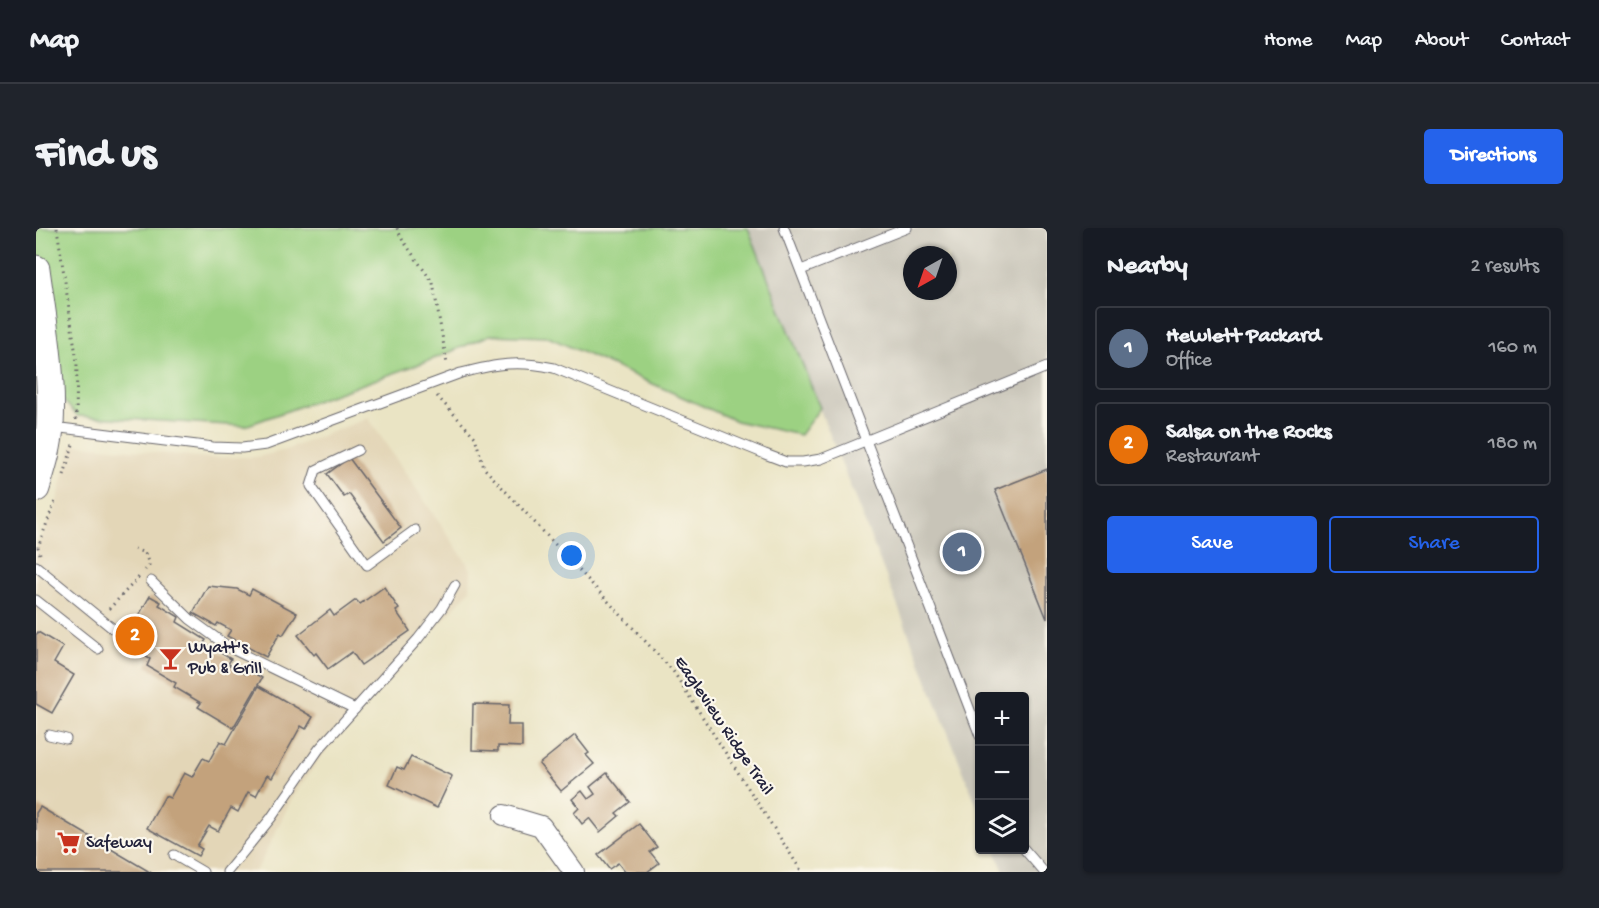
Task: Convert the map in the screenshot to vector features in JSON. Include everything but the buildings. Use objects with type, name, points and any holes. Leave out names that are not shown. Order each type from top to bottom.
[{"type":"main road","points":[[36,269],[47,348],[54,428],[44,463],[52,488]]},
{"type":"street","points":[[504,814],[541,826],[574,872]]},
{"type":"lane","points":[[784,228],[975,724]]},
{"type":"lane","points":[[801,270],[907,228]]},
{"type":"lane","points":[[54,428],[213,447],[242,448],[266,445],[450,377],[490,365],[531,363],[554,368],[786,462],[821,459],[1047,367]]},
{"type":"lane","points":[[358,450],[316,470],[311,486],[367,565],[415,530]]},
{"type":"lane","points":[[38,562],[112,628]]},
{"type":"lane","points":[[151,581],[190,618],[230,648],[355,709]]},
{"type":"lane","points":[[227,872],[271,818],[319,749],[418,639],[442,608],[455,585]]},
{"type":"lane","points":[[36,600],[98,649]]},
{"type":"lane","points":[[49,735],[66,739]]},
{"type":"lane","points":[[1028,854],[1044,872]]},
{"type":"lane","points":[[174,855],[203,872]]},
{"type":"path","points":[[38,562],[38,547],[52,488],[73,450],[54,428],[77,362],[57,228]]},
{"type":"path","points":[[397,228],[402,239],[433,283],[450,377]]},
{"type":"path","name":"Eagleview Ridge Trail","points":[[428,385],[475,437],[484,468],[673,670],[802,872]]},
{"type":"path","points":[[105,610],[111,609],[149,565],[145,553],[135,549]]},
{"type":"shaded area","points":[[748,228],[1047,228],[1047,872],[1004,872],[997,854],[1029,854],[1029,692],[975,692],[975,801]]},
{"type":"shaded area","points":[[368,418],[471,569],[470,590],[321,757],[293,796],[254,872],[36,872],[36,547],[54,512],[72,444],[209,458],[257,457],[286,450]]},
{"type":"green space","points":[[36,228],[748,228],[820,408],[800,435],[736,421],[548,337],[490,335],[436,358],[245,426],[78,416],[50,387],[36,288]]},
{"type":"place","name":"Hewlett Packard","points":[[962,552]]},
{"type":"place","name":"Salsa on the Rocks","points":[[135,636]]},
{"type":"place","name":"Wyatt's Pub & Grill","points":[[170,658]]},
{"type":"place","name":"Safeway","points":[[68,843]]}]
